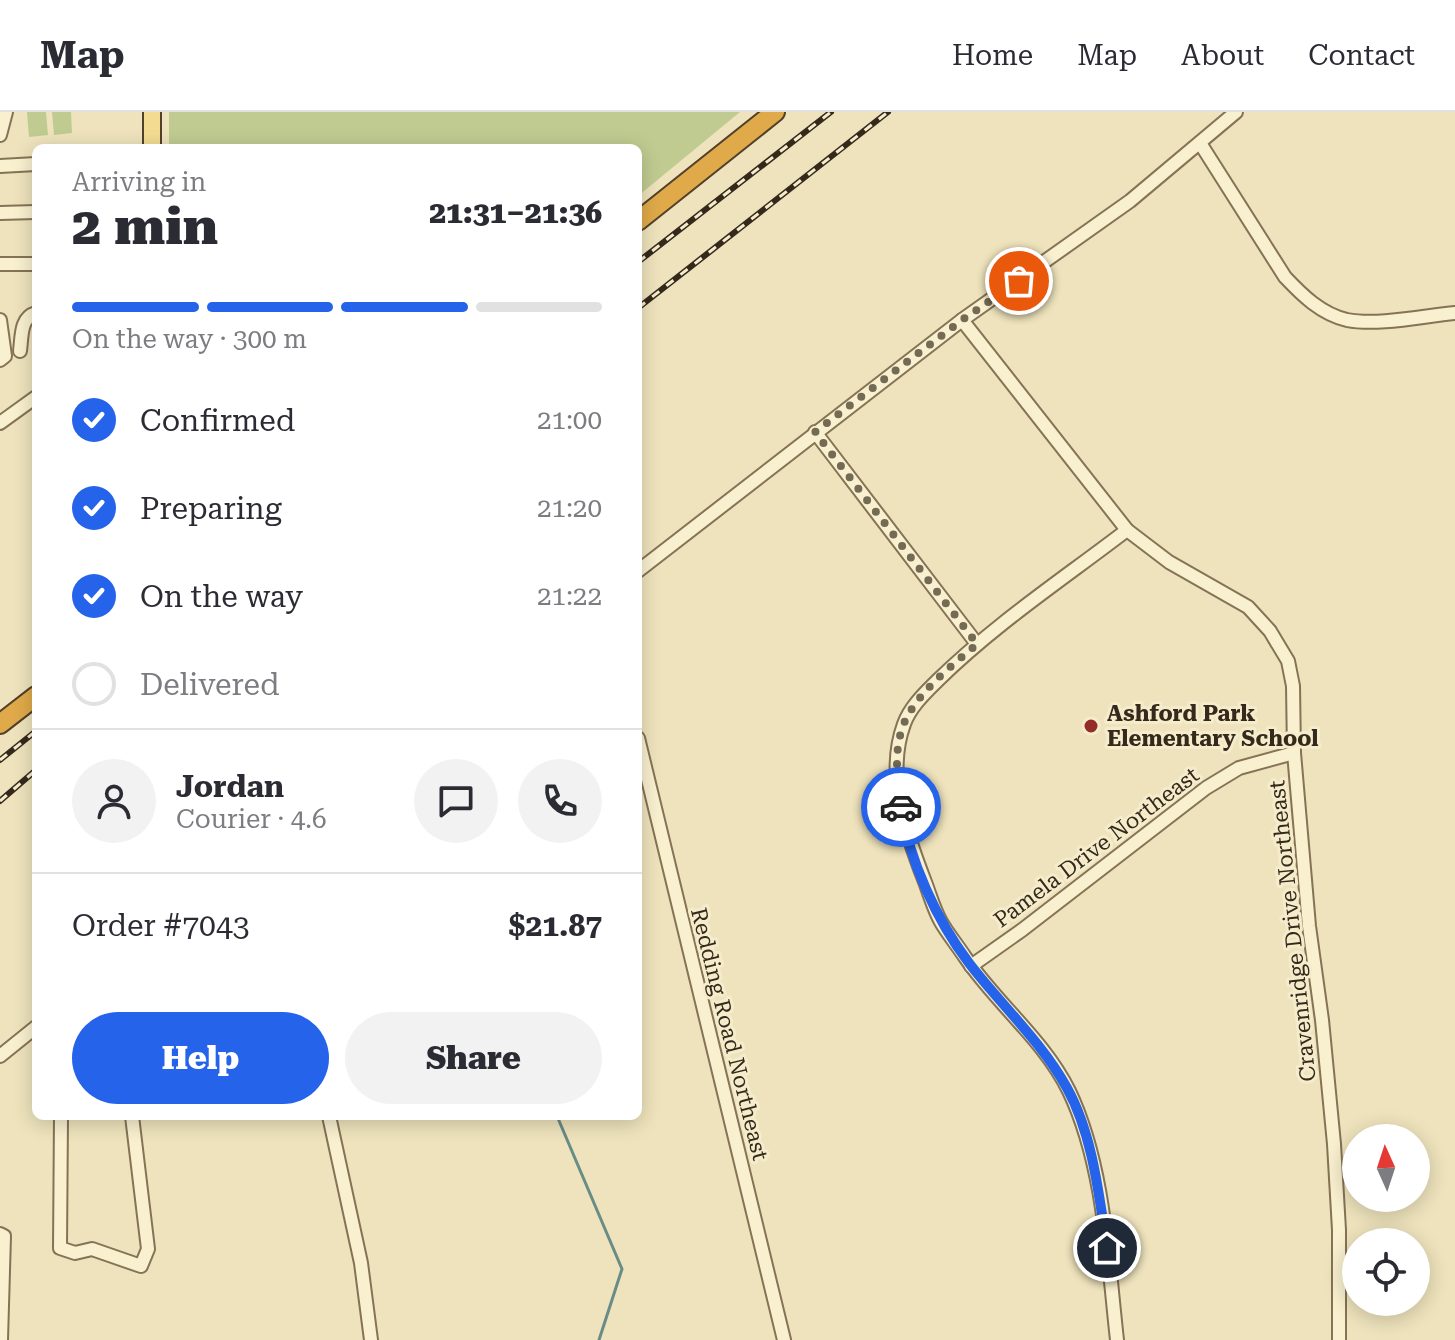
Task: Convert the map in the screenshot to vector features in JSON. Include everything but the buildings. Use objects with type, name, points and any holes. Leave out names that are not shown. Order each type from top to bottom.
[{"type":"highway","points":[[642,218],[775,112]]},
{"type":"highway","points":[[0,724],[32,699]]},
{"type":"main road","points":[[152,112],[152,144]]},
{"type":"street","points":[[1,129],[6,112]]},
{"type":"street","points":[[642,568],[962,320],[1130,201],[1236,112]]},
{"type":"street","points":[[1200,143],[1285,277],[1302,296],[1347,320],[1455,313]]},
{"type":"street","points":[[0,166],[32,164]]},
{"type":"street","points":[[0,213],[32,212]]},
{"type":"street","points":[[0,264],[32,264]]},
{"type":"street","points":[[20,351],[23,325],[32,315]]},
{"type":"street","points":[[0,320],[5,356],[0,360]]},
{"type":"street","name":"Cravenridge Drive Northeast","points":[[962,320],[1127,530],[1169,562],[1248,607],[1270,631],[1288,661],[1293,686],[1294,753],[1309,926],[1334,1144],[1339,1230],[1339,1340]]},
{"type":"street","points":[[0,423],[32,400]]},
{"type":"street","points":[[815,432],[977,644]]},
{"type":"street","points":[[1117,1340],[1110,1271],[1094,1172],[1069,1091],[1049,1058],[971,966],[940,920],[911,850],[902,816],[897,776],[898,750],[905,721],[921,697],[977,644],[1127,530]]},
{"type":"street","name":"Pamela Drive Northeast","points":[[971,966],[1206,788],[1239,768],[1294,753]]},
{"type":"street","name":"Redding Road Northeast","points":[[642,754],[784,1340]]},
{"type":"street","points":[[0,1056],[32,1030]]},
{"type":"street","points":[[61,1120],[60,1248],[75,1253],[92,1249],[141,1266],[148,1249],[132,1120]]},
{"type":"street","points":[[330,1120],[361,1263],[371,1340]]},
{"type":"street","points":[[0,1234],[4,1236],[1,1340]]},
{"type":"green space","points":[[27,112],[46,112],[48,135],[29,137]]},
{"type":"green space","points":[[52,112],[71,112],[72,133],[54,135]]},
{"type":"green space","points":[[169,112],[740,112],[642,193],[642,144],[169,144]]},
{"type":"waterway","points":[[559,1120],[622,1269],[599,1340]]},
{"type":"railway","points":[[642,259],[831,112]]},
{"type":"railway","points":[[642,305],[888,112]]},
{"type":"railway","points":[[0,760],[32,734]]},
{"type":"railway","points":[[0,801],[32,773]]},
{"type":"way so far","points":[[901,807],[898,750],[905,721],[921,697],[977,644],[815,432],[962,320],[1019,281]]},
{"type":"place","name":"Ashford Park Elementary School","points":[[1091,726]]},
{"type":"route","points":[[901,807],[911,850],[940,920],[971,966],[1049,1058],[1069,1091],[1094,1172],[1107,1248]]}]
